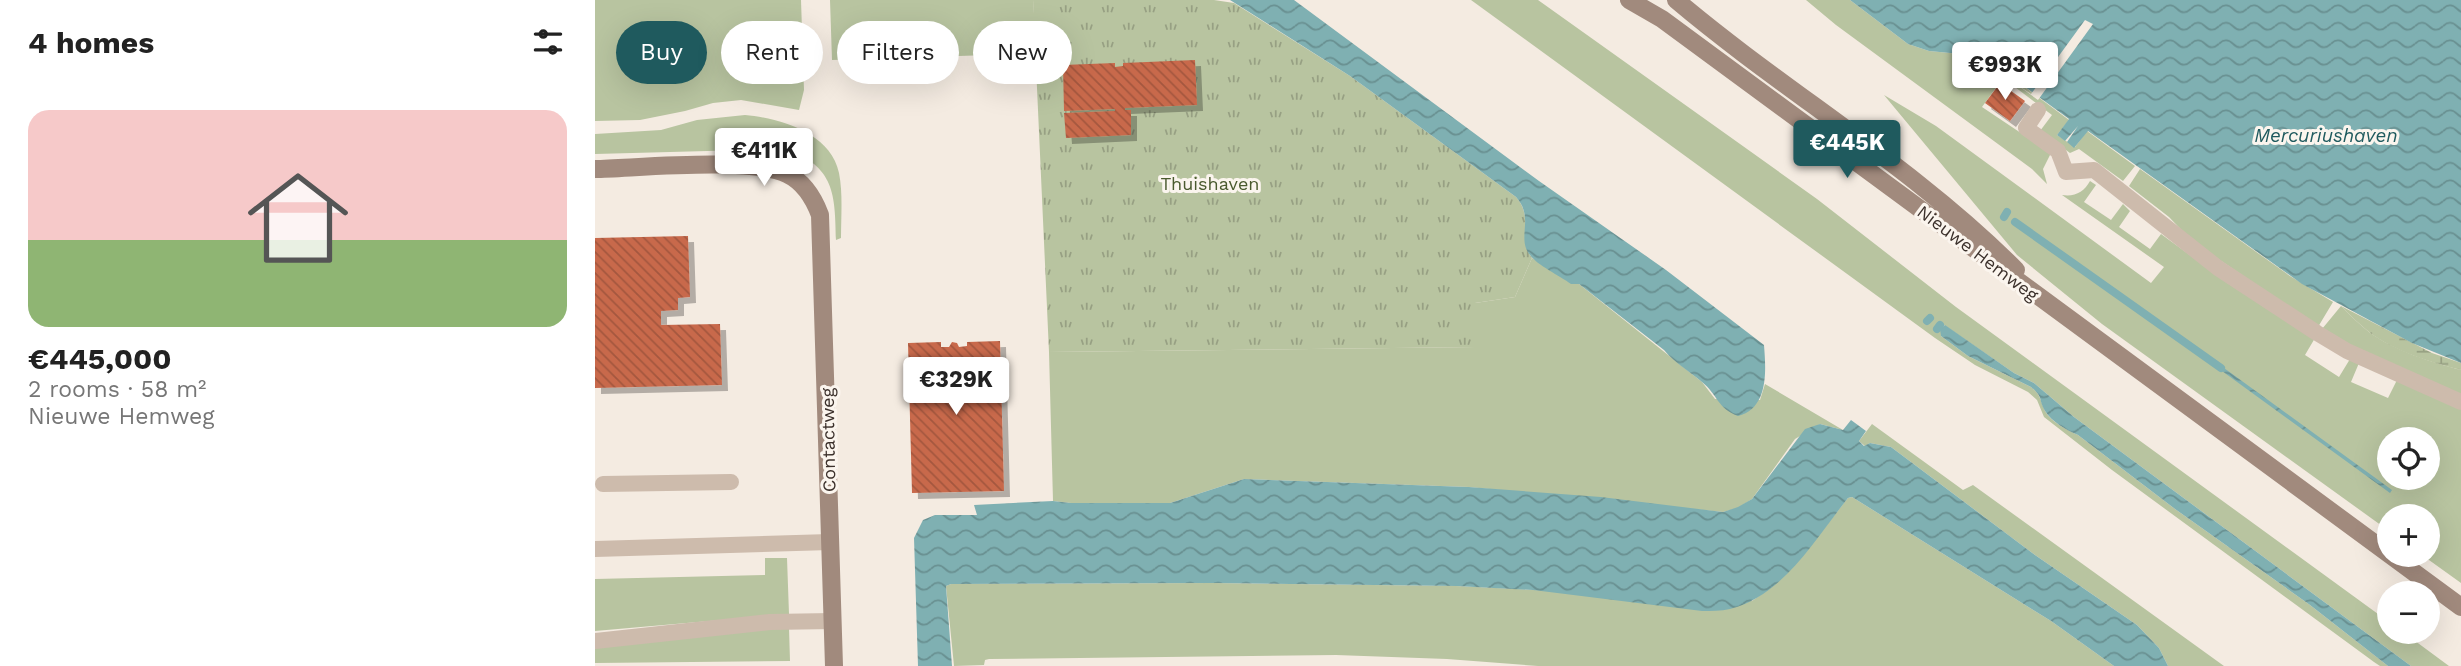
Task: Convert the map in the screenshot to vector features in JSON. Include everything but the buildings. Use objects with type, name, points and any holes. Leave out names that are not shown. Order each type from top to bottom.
[{"type":"main road","name":"Nieuwe Hemweg","points":[[1629,0],[1662,19],[2461,607]]},
{"type":"main road","points":[[1637,0],[1662,19]]},
{"type":"main road","name":"Nieuwe Hemweg","points":[[1676,0],[1728,44],[1937,198],[2001,255],[2055,310]]},
{"type":"main road","name":"Contactweg","points":[[595,169],[711,165],[758,167],[787,174],[799,183],[808,192],[820,215],[834,666]]},
{"type":"lane","points":[[2038,110],[2026,128],[2058,151],[2066,172],[2094,170],[2218,268],[2316,333],[2347,351],[2461,402]]},
{"type":"lane","points":[[603,484],[731,482]]},
{"type":"lane","points":[[595,549],[830,542]]},
{"type":"lane","points":[[595,641],[771,622],[833,621]]},
{"type":"green space","points":[[595,0],[801,0],[802,21],[721,21],[721,84],[804,84],[799,110],[741,100],[713,103],[640,120],[595,121]]},
{"type":"green space","points":[[830,0],[1033,0],[1035,21],[973,21],[973,56],[959,56],[959,21],[837,21],[837,60],[832,60]]},
{"type":"green space","name":"Thuishaven","points":[[1033,0],[1214,0],[1234,3],[1350,76],[1516,197],[1524,212],[1526,243],[1532,258],[1515,297],[1475,303],[1476,347],[1049,352],[1037,84],[1072,84],[1072,21],[1034,21]]},
{"type":"green space","points":[[1471,0],[1538,0],[1817,199],[1956,307],[2377,613],[2377,641],[2074,417],[2034,383],[2014,373],[1944,325],[1941,329],[1941,336],[1968,356],[2031,387],[2055,422],[2078,435],[2175,509],[2310,605],[2388,666],[2380,666],[2374,662],[2112,470],[2044,417],[2037,400],[2028,392],[1975,365]]},
{"type":"green space","points":[[1806,0],[1850,0],[1908,44],[1929,51],[1971,55],[2006,73],[2069,120],[2057,135],[2075,147],[2087,131],[2135,166],[2123,181],[2079,149],[2070,153],[2040,131],[2052,115],[2003,78],[1982,107],[2051,153],[2043,169],[2047,184],[2032,169]]},
{"type":"green space","points":[[1884,95],[1936,126],[2151,283],[2164,267],[2062,195],[2079,193],[2090,181],[2096,185],[2084,202],[2111,220],[2123,204],[2130,211],[2119,227],[2150,249],[2161,234],[2224,280],[2315,338],[2305,355],[2339,377],[2350,359],[2359,363],[2351,382],[2388,398],[2397,380],[2461,409],[2461,583],[2439,567],[2440,504],[2377,504],[2377,522],[2102,324],[2017,255]]},
{"type":"green space","points":[[745,115],[788,124],[802,130],[826,147],[839,173],[841,238],[836,240],[833,196],[823,174],[814,164],[786,149],[595,154],[595,134],[661,130],[697,120]]},
{"type":"green space","points":[[2140,169],[2290,276],[2333,302],[2318,327],[2192,241],[2169,217],[2129,186]]},
{"type":"green space","points":[[1532,258],[1571,283],[1579,284],[1702,382],[1715,399],[1760,400],[1765,384],[1843,430],[1820,424],[1795,439],[1752,499],[1738,508],[1723,512],[1469,487],[1244,479],[1170,503],[1053,501],[1049,352],[1475,347],[1475,303],[1515,297]]},
{"type":"green space","points":[[2341,306],[2369,332],[2390,345],[2461,370],[2461,396],[2358,350],[2322,329]]},
{"type":"green space","points":[[2341,306],[2432,353],[2461,363],[2461,370],[2426,360],[2390,345],[2369,332]]},
{"type":"green space","points":[[1872,424],[1963,490],[1973,485],[2224,666],[2168,666],[2159,648],[2137,625],[2035,555],[1891,447],[1870,443],[1865,446],[1859,441]]},
{"type":"green space","points":[[1852,497],[2051,621],[2114,666],[1538,666],[1336,655],[989,659],[985,660],[984,665],[954,666],[946,586],[951,584],[1456,586],[1752,601],[1792,567],[1848,498]]},
{"type":"green space","points":[[765,558],[787,558],[789,614],[595,631],[595,579],[765,575]]},
{"type":"green space","points":[[789,628],[790,661],[595,663],[595,646]]},
{"type":"green space","points":[[2381,644],[2419,644],[2449,666],[2411,666]]},
{"type":"water","points":[[1230,0],[1294,0],[1539,181],[1666,270],[1764,345],[1765,376],[1760,397],[1755,405],[1738,416],[1731,413],[1707,387],[1664,350],[1579,284],[1571,284],[1533,259],[1526,248],[1524,213],[1516,197],[1350,76]]},
{"type":"water","name":"Mercuriushaven","points":[[1850,0],[2461,0],[2461,363],[2412,343],[2302,284],[2088,131],[2074,148],[2067,142],[2078,126],[2065,141],[2057,135],[2069,119],[2006,73],[1971,55],[1929,51],[1908,44]]},
{"type":"water","points":[[1945,325],[2014,373],[2034,383],[2074,417],[2377,641],[2377,644],[2381,644],[2411,666],[2388,666],[2310,605],[2175,509],[2078,435],[2055,422],[2031,387],[1968,356],[1941,336],[1940,329]]},
{"type":"water","points":[[2213,360],[2377,479],[2377,484],[2211,363]]},
{"type":"water","points":[[1851,420],[1866,431],[1859,441],[1864,446],[1870,443],[1891,447],[2035,555],[2137,625],[2159,648],[2168,666],[2114,666],[2051,621],[1852,497],[1848,498],[1811,547],[1782,579],[1749,602],[1727,610],[1702,611],[1533,590],[1456,586],[951,584],[946,586],[952,666],[918,666],[914,538],[923,520],[935,515],[977,515],[974,505],[1053,501],[1170,503],[1244,479],[1469,487],[1601,497],[1723,512],[1752,499],[1805,429],[1820,424],[1843,430]]},
{"type":"pier","points":[[2085,20],[2093,24],[2038,100],[2009,79],[2031,94]]},
{"type":"waterway","points":[[2004,217],[2007,212]]},
{"type":"waterway","points":[[2015,222],[2221,368]]},
{"type":"waterway","points":[[1927,321],[1930,318]]},
{"type":"waterway","points":[[1937,329],[1940,325]]}]
